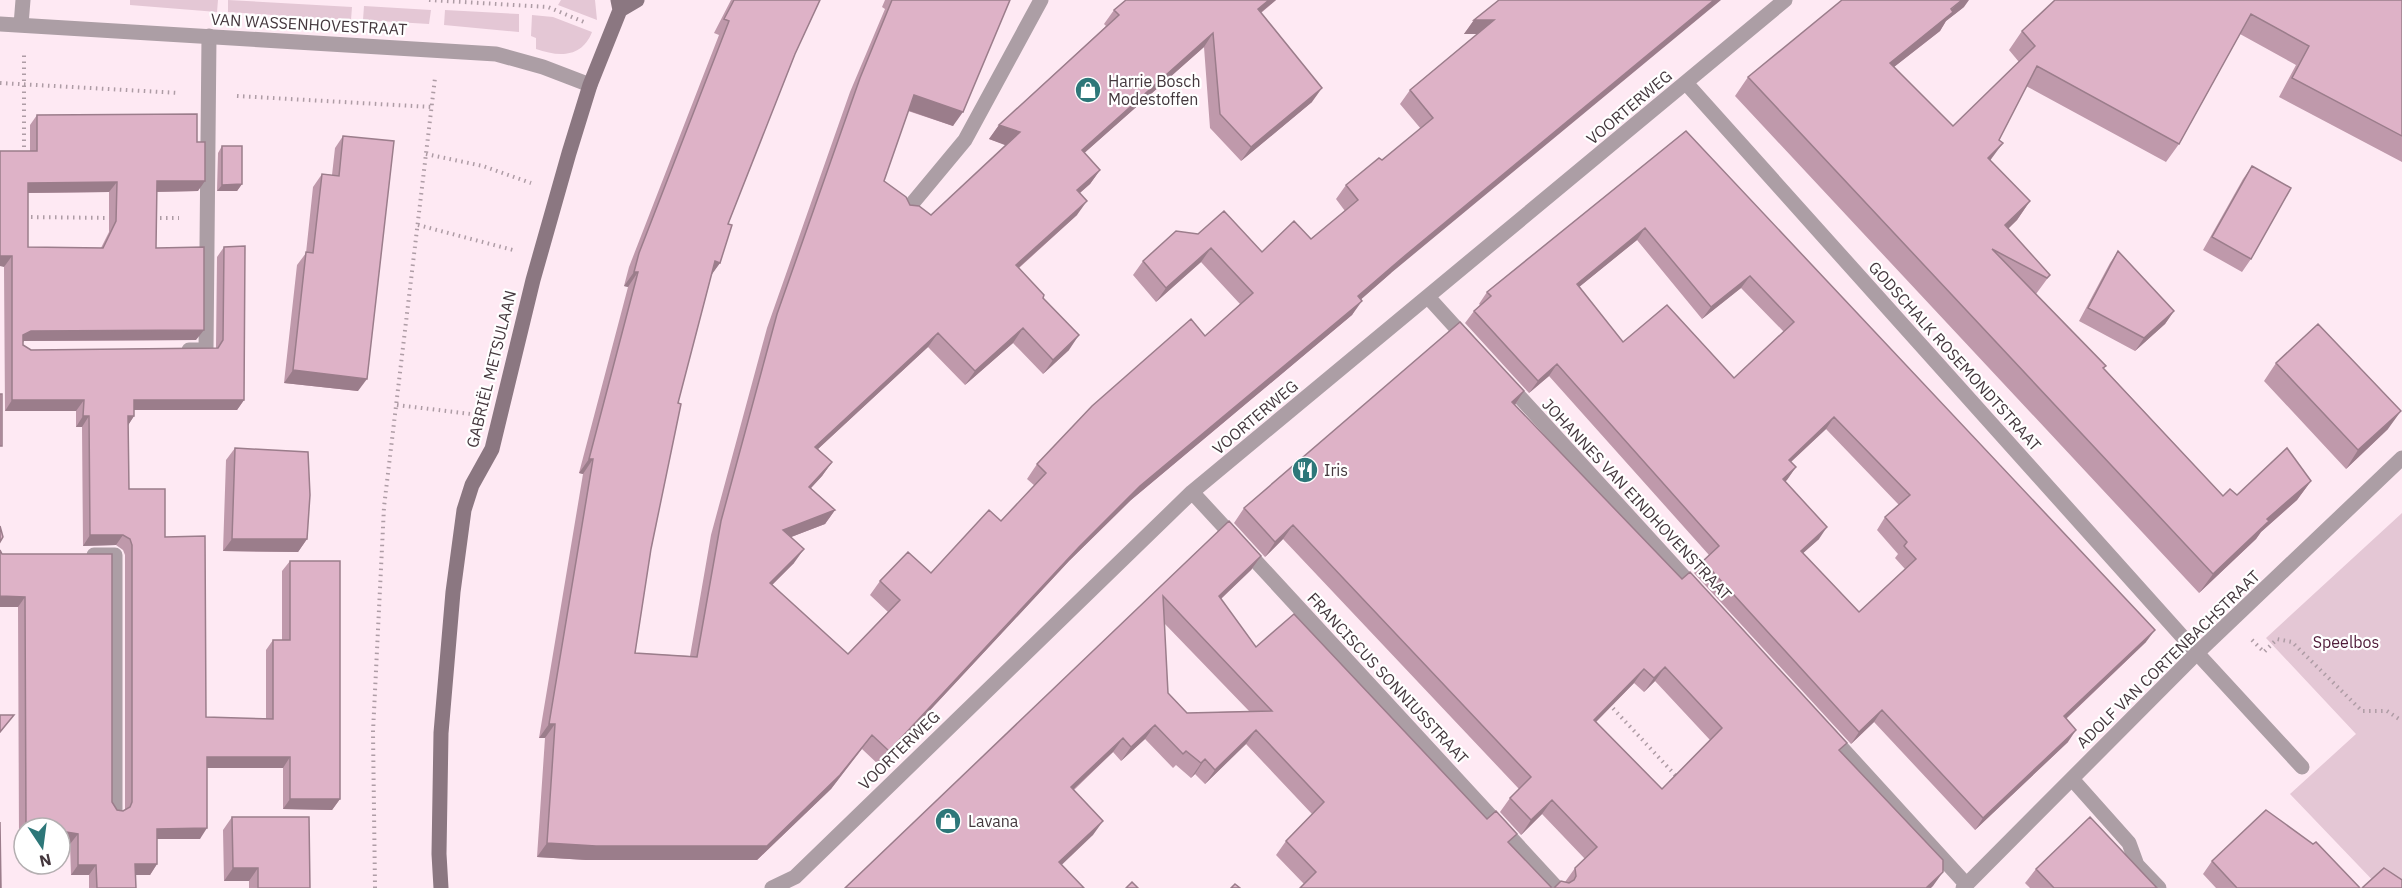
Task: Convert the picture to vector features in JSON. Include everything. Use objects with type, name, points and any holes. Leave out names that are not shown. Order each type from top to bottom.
[{"type":"street","points":[[22,0],[23,25]]},
{"type":"street","name":"GABRIËL METSULAAN","points":[[441,888],[439,854],[441,733],[453,592],[464,510],[472,485],[492,449],[539,257],[590,85],[612,33],[619,5],[638,0]]},
{"type":"street","points":[[906,211],[965,140],[1041,0]]},
{"type":"street","name":"VOORTERWEG","points":[[772,888],[795,877],[1192,492],[1785,0]]},
{"type":"street","name":"VAN WASSENHOVESTRAAT","points":[[0,24],[496,54],[543,67],[590,85]]},
{"type":"street","points":[[172,350],[206,350],[209,36]]},
{"type":"street","name":"GODSCHALK ROSEMONDTSTRAAT","points":[[1686,83],[2302,767]]},
{"type":"street","points":[[1428,297],[1480,354]]},
{"type":"street","name":"JOHANNES VAN EINDHOVENSTRAAT","points":[[1495,370],[1710,604]]},
{"type":"street","name":"ADOLF VAN CORTENBACHSTRAAT","points":[[1964,886],[2198,653],[2402,458]]},
{"type":"street","name":"FRANCISCUS SONNIUSSTRAAT","points":[[1192,492],[1557,888]]},
{"type":"street","points":[[81,555],[115,555],[115,812]]},
{"type":"street","points":[[1822,727],[1964,886]]},
{"type":"street","points":[[2072,779],[2129,843],[2137,865],[2160,888]]},
{"type":"path","points":[[429,0],[548,7],[612,33]]},
{"type":"path","points":[[23,25],[24,162]]},
{"type":"path","points":[[375,888],[374,732],[384,507],[439,50]]},
{"type":"path","points":[[426,154],[483,166],[557,193]]},
{"type":"path","points":[[24,206],[24,228]]},
{"type":"path","points":[[24,217],[115,218]]},
{"type":"path","points":[[149,218],[206,218]]},
{"type":"path","points":[[418,225],[467,236],[539,257]]},
{"type":"path","points":[[397,405],[500,418]]},
{"type":"path","points":[[2233,620],[2264,652],[2277,639],[2292,642],[2362,711],[2387,711],[2402,721]]},
{"type":"path","points":[[1607,703],[1681,782]]},
{"type":"green space","points":[[130,0],[218,0],[217,12],[130,5]]},
{"type":"green space","points":[[228,0],[352,7],[351,20],[228,12]]},
{"type":"green space","points":[[561,0],[595,0],[597,20],[558,5]]},
{"type":"green space","points":[[364,6],[431,10],[429,24],[363,20]]},
{"type":"green space","points":[[445,10],[519,14],[519,32],[444,25]]},
{"type":"green space","points":[[532,15],[553,17],[592,32],[588,41],[576,51],[561,54],[545,52],[536,49],[536,38],[531,36]]},
{"type":"green space","name":"Speelbos","points":[[2402,513],[2402,888],[2380,888],[2290,794],[2356,734],[2266,638]]},
{"type":"building","points":[[734,0],[820,0],[795,54],[728,224],[732,225],[720,263],[715,261],[678,403],[681,404],[651,549],[635,653],[697,657],[721,521],[777,314],[860,78],[892,0],[1010,0],[963,112],[914,95],[884,181],[906,197],[910,205],[919,206],[931,215],[1020,132],[999,125],[1119,15],[1114,10],[1126,0],[1269,0],[1258,9],[1322,88],[1251,147],[1220,114],[1213,33],[1082,150],[1100,170],[1077,190],[1087,201],[1016,265],[1044,295],[1043,298],[1079,335],[1053,360],[1023,328],[975,371],[938,333],[815,447],[832,462],[809,487],[835,510],[783,530],[804,549],[770,583],[848,654],[900,600],[880,581],[908,552],[931,573],[989,510],[1001,521],[1046,473],[1037,464],[1092,406],[1191,319],[1205,336],[1253,293],[1211,248],[1166,288],[1143,261],[1176,231],[1198,234],[1224,211],[1262,252],[1294,221],[1311,239],[1358,200],[1346,185],[1379,158],[1382,160],[1433,118],[1410,90],[1494,20],[1474,20],[1499,0],[1714,0],[1401,259],[1358,296],[1362,301],[1140,486],[1079,547],[889,751],[872,735],[840,775],[767,846],[596,846],[547,843],[555,724],[549,724],[593,459],[589,459],[638,272],[634,272],[639,253],[729,21],[724,19]]},
{"type":"building","points":[[1842,0],[1962,0],[1951,9],[1953,12],[1890,63],[1953,126],[2035,46],[2022,31],[2055,0],[2402,0],[2402,136],[2292,78],[2309,46],[2251,14],[2179,144],[2037,66],[1999,140],[2003,143],[1988,158],[2030,201],[2005,225],[2050,275],[2047,278],[1992,249],[2106,366],[2103,368],[2223,496],[2230,489],[2237,495],[2287,448],[2311,481],[2267,519],[2269,521],[2213,574],[1748,77]]},
{"type":"building","points":[[197,114],[197,142],[205,142],[205,181],[157,181],[156,248],[204,247],[204,330],[31,331],[23,335],[23,345],[31,350],[218,348],[223,340],[224,247],[245,246],[244,400],[134,400],[134,416],[128,416],[129,489],[165,489],[165,537],[205,536],[206,717],[273,719],[273,640],[290,640],[290,561],[340,561],[340,799],[290,799],[290,757],[207,757],[207,828],[157,829],[157,864],[135,864],[136,888],[97,888],[96,865],[78,865],[78,834],[72,833],[72,816],[26,816],[25,597],[0,596],[0,550],[2,554],[112,554],[112,802],[117,810],[123,811],[130,807],[132,802],[132,545],[130,539],[123,535],[90,535],[89,416],[83,416],[84,400],[12,400],[12,256],[0,256],[0,151],[37,151],[37,115]],"holes":[[[117,182],[116,221],[103,248],[28,247],[28,183]]]},
{"type":"building","points":[[1686,131],[2155,630],[2064,716],[2076,730],[1983,818],[1882,710],[1859,732],[1703,561],[1719,546],[1557,364],[1538,381],[1474,311],[1491,296],[1487,292]],"holes":[[[1645,228],[1711,307],[1750,276],[1794,322],[1734,378],[1667,305],[1623,342],[1577,284]],[[1834,417],[1910,495],[1885,517],[1907,542],[1904,546],[1916,559],[1859,612],[1801,551],[1827,527],[1783,479],[1796,467],[1789,460]]]},
{"type":"building","points":[[343,136],[394,141],[367,379],[293,370],[306,252],[313,253],[322,174],[339,176]]},
{"type":"building","points":[[222,146],[242,146],[242,184],[222,185]]},
{"type":"building","points":[[2252,166],[2291,188],[2251,259],[2212,237]]},
{"type":"building","points":[[2118,251],[2174,311],[2144,338],[2088,308]]},
{"type":"building","points":[[1460,322],[1524,391],[1512,402],[1682,579],[1690,572],[1847,743],[1839,750],[1943,860],[1943,872],[1926,888],[1554,888],[1561,881],[1569,883],[1574,880],[1575,868],[1597,847],[1552,800],[1531,820],[1510,798],[1531,777],[1293,525],[1275,542],[1244,508]],"holes":[[[1665,667],[1722,728],[1662,789],[1594,720],[1644,669],[1654,678]]]},
{"type":"building","points":[[2318,324],[2401,411],[2358,450],[2276,363]]},
{"type":"building","points":[[0,394],[2,394],[2,446],[0,446]]},
{"type":"building","points":[[235,448],[308,452],[310,495],[307,539],[232,539]]},
{"type":"building","points":[[1229,521],[1261,556],[1219,596],[1256,647],[1294,614],[1487,819],[1496,811],[1517,834],[1508,842],[1552,888],[1300,888],[1316,872],[1286,841],[1324,802],[1256,730],[1215,770],[1205,759],[1201,763],[1186,751],[1183,754],[1155,725],[1131,747],[1123,738],[1071,787],[1103,821],[1059,862],[1084,888],[845,888]],"holes":[[[1163,596],[1272,711],[1187,713],[1168,693]]]},
{"type":"building","points":[[0,526],[3,537],[0,542]]},
{"type":"building","points":[[0,715],[14,715],[0,732]]},
{"type":"building","points":[[2266,810],[2313,844],[2316,842],[2360,888],[2237,888],[2212,861]]},
{"type":"building","points":[[232,817],[309,817],[310,888],[258,888],[258,868],[233,868]]},
{"type":"building","points":[[2090,817],[2157,888],[2054,888],[2036,869]]},
{"type":"building","points":[[0,822],[1,888],[0,888]]},
{"type":"building","points":[[2384,868],[2402,880],[2402,888],[2362,888]]},
{"type":"building","points":[[1132,882],[1138,888],[1126,888]]},
{"type":"place","name":"Harrie Bosch Modestoffen","points":[[1088,90]]},
{"type":"place","name":"Iris","points":[[1305,470]]},
{"type":"place","name":"Lavana","points":[[948,821]]}]
